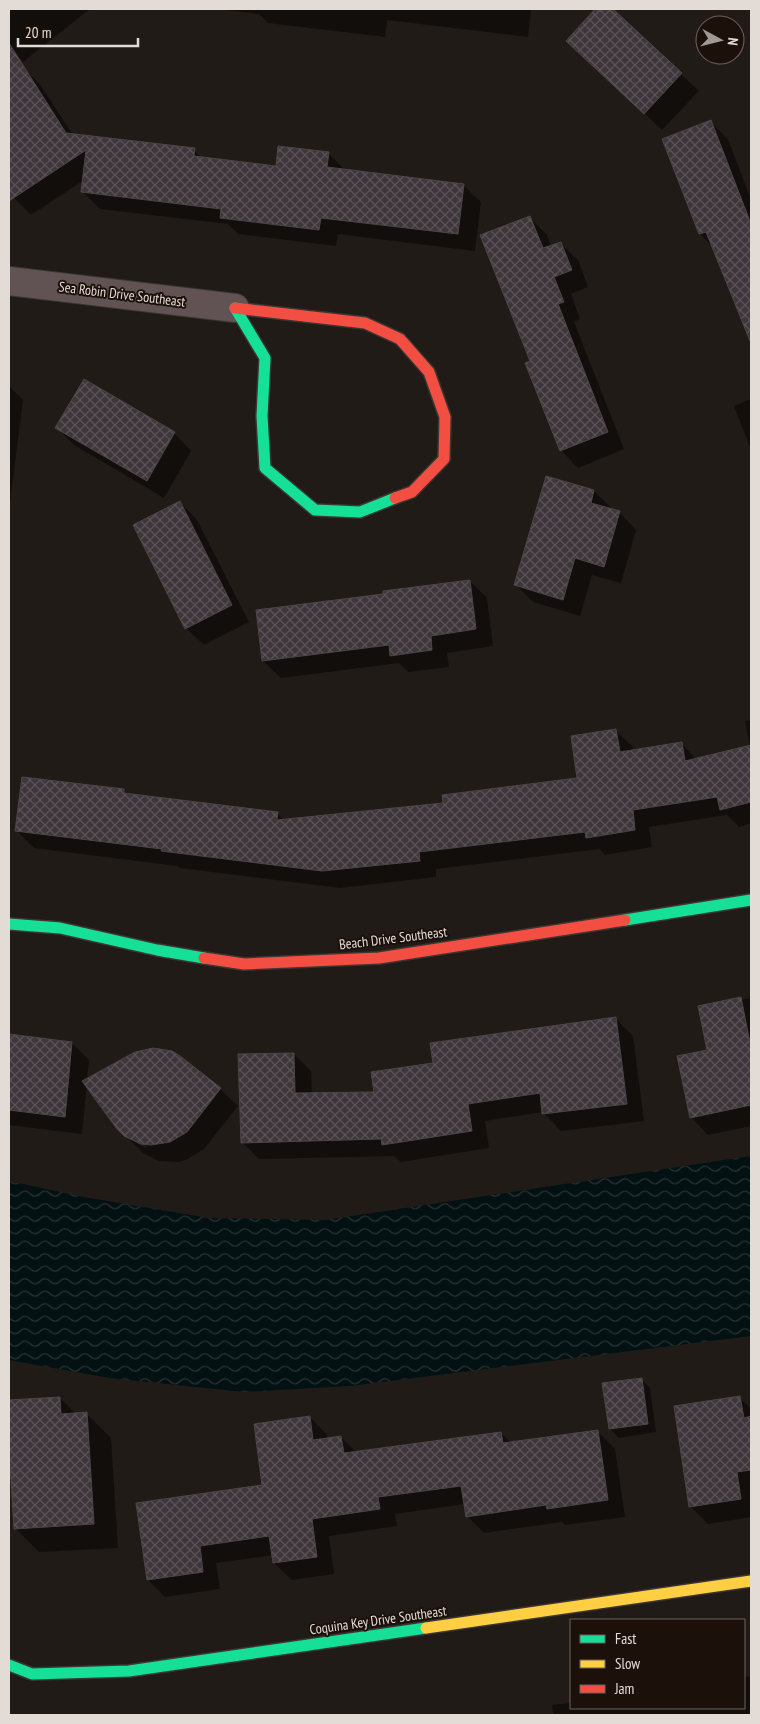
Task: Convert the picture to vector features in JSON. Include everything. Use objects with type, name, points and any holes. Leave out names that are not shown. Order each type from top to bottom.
[{"type":"street","name":"Sea Robin Drive Southeast","points":[[9,281],[365,323],[400,339],[429,372],[445,417],[444,459],[412,492],[360,512],[315,510],[265,468],[262,416],[265,358],[235,308]]},
{"type":"street","name":"Beach Drive Southeast","points":[[9,924],[60,928],[157,950],[244,964],[379,958],[751,900]]},
{"type":"street","name":"Coquina Key Drive Southeast","points":[[9,1664],[32,1674],[129,1671],[751,1581]]},
{"type":"water","points":[[751,1156],[751,1336],[350,1386],[244,1392],[109,1378],[9,1360],[9,1181],[84,1197],[209,1218],[325,1220]]},
{"type":"building","points":[[595,9],[613,9],[682,73],[644,114],[566,41]]},
{"type":"building","points":[[9,43],[66,133],[195,148],[194,156],[276,166],[278,146],[329,152],[327,167],[464,184],[458,234],[321,218],[319,230],[220,218],[221,209],[81,192],[86,150],[9,201]]},
{"type":"building","points":[[711,120],[751,224],[750,341],[706,232],[699,234],[662,139]]},
{"type":"building","points":[[530,216],[543,248],[561,242],[572,270],[554,277],[564,302],[558,304],[608,432],[560,451],[525,363],[530,361],[480,235]]},
{"type":"building","points":[[84,379],[175,432],[147,481],[55,428]]},
{"type":"building","points":[[546,476],[594,490],[591,503],[620,511],[604,567],[575,558],[563,600],[514,585]]},
{"type":"building","points":[[180,501],[232,605],[185,629],[133,525]]},
{"type":"building","points":[[470,580],[476,629],[431,636],[432,650],[390,656],[389,645],[262,661],[256,610],[383,594],[383,591]]},
{"type":"building","points":[[616,729],[620,752],[682,742],[685,761],[751,745],[751,802],[720,810],[717,797],[633,810],[635,830],[586,838],[585,832],[419,852],[420,861],[322,871],[15,831],[22,777],[124,789],[124,793],[278,812],[277,820],[443,803],[442,795],[577,778],[571,736]]},
{"type":"building","points":[[741,997],[751,1048],[751,1105],[690,1118],[677,1056],[707,1050],[698,1006]]},
{"type":"building","points":[[616,1017],[627,1104],[542,1114],[540,1093],[468,1104],[472,1131],[382,1145],[381,1139],[241,1143],[238,1054],[294,1053],[295,1093],[374,1092],[371,1072],[433,1063],[430,1043]]},
{"type":"building","points":[[9,1034],[72,1042],[65,1117],[9,1110]]},
{"type":"building","points":[[153,1048],[172,1051],[221,1088],[187,1132],[170,1142],[151,1145],[141,1144],[124,1136],[82,1081],[135,1052]]},
{"type":"building","points":[[642,1378],[648,1424],[609,1429],[602,1383]]},
{"type":"building","points":[[740,1396],[744,1418],[751,1416],[751,1470],[737,1472],[741,1499],[689,1507],[674,1406]]},
{"type":"building","points":[[60,1397],[61,1414],[87,1412],[94,1524],[14,1529],[9,1449],[9,1400]]},
{"type":"building","points":[[310,1416],[313,1440],[341,1436],[344,1453],[501,1432],[503,1443],[598,1430],[608,1500],[547,1509],[546,1505],[466,1517],[461,1486],[378,1497],[380,1509],[312,1519],[317,1557],[273,1563],[269,1536],[200,1546],[203,1572],[147,1580],[136,1503],[262,1485],[254,1424]]},
{"type":"traffic: fast","points":[[235,308],[265,358],[262,416],[265,468],[315,510],[360,512],[395,498]]},
{"type":"traffic: fast","points":[[625,920],[751,900]]},
{"type":"traffic: fast","points":[[9,924],[60,928],[157,950],[204,958]]},
{"type":"traffic: fast","points":[[9,1665],[32,1674],[129,1671],[426,1628]]},
{"type":"traffic: slow","points":[[426,1628],[751,1581]]},
{"type":"traffic: jam","points":[[235,308],[365,323],[400,339],[429,372],[445,417],[444,459],[412,492],[395,498]]},
{"type":"traffic: jam","points":[[204,958],[244,964],[379,958],[625,920]]}]
